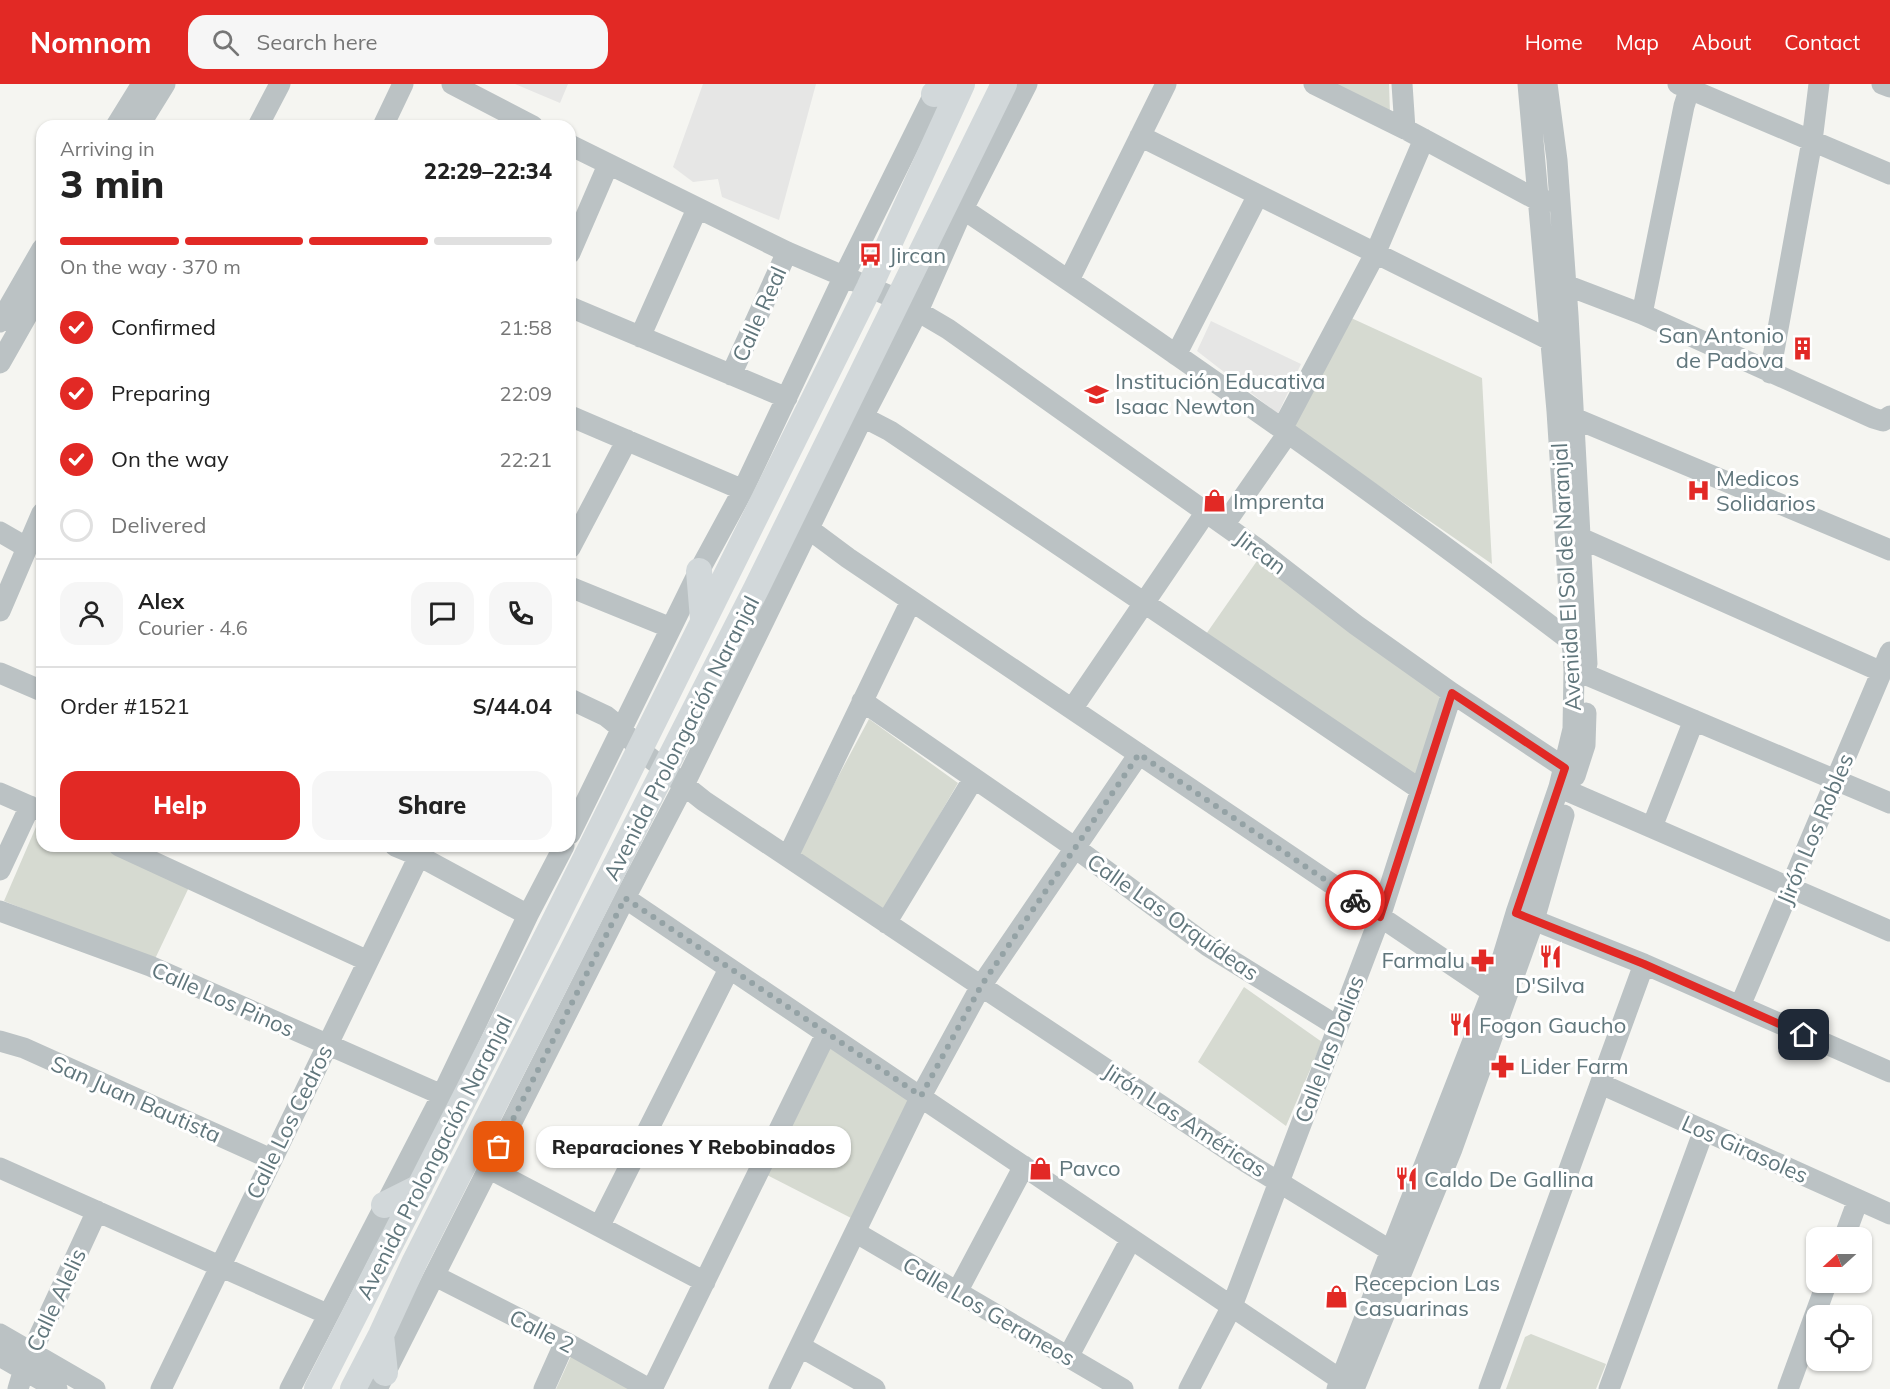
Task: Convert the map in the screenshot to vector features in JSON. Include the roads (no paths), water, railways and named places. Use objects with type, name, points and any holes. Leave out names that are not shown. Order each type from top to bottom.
[{"type":"main road","name":"Avenida Prolongación Naranjal","points":[[316,1389],[420,1187],[869,288],[962,84]]},
{"type":"main road","name":"Avenida Prolongación Naranjal","points":[[352,1389],[756,589],[908,305],[1004,84]]},
{"type":"main road","points":[[992,108],[998,144]]},
{"type":"main road","points":[[699,571],[704,619]]},
{"type":"main road","points":[[756,589],[784,579]]},
{"type":"main road","points":[[384,1204],[420,1187]]},
{"type":"main road","points":[[381,1335],[381,1381]]},
{"type":"street","points":[[120,120],[142,84]]},
{"type":"street","points":[[144,120],[165,84]]},
{"type":"street","points":[[261,120],[280,84]]},
{"type":"street","points":[[386,120],[403,84]]},
{"type":"street","points":[[452,84],[521,120]]},
{"type":"street","name":"Avenida Prolongación Naranjal","points":[[381,1381],[684,785],[863,417],[908,305],[998,144],[1027,84]]},
{"type":"street","points":[[1069,280],[1166,84]]},
{"type":"street","points":[[1314,84],[1550,201]]},
{"type":"street","points":[[1402,84],[1405,129]]},
{"type":"street","name":"Avenida El Sol de Naranjal","points":[[1349,1387],[1391,1251],[1492,992],[1525,916],[1585,745],[1587,675],[1566,285],[1528,84]]},
{"type":"street","name":"Avenida El Sol de Naranjal","points":[[1349,1387],[1452,1149],[1525,916],[1565,768],[1573,729],[1574,670],[1552,341],[1547,84]]},
{"type":"street","points":[[1770,373],[1812,141],[1819,84]]},
{"type":"street","points":[[1882,84],[1890,87]]},
{"type":"street","points":[[1642,314],[1684,106],[1686,86],[1890,174]]},
{"type":"street","points":[[576,807],[621,728],[699,571],[743,490],[844,276],[942,87]]},
{"type":"street","points":[[1140,136],[1552,341]]},
{"type":"street","points":[[1224,525],[1285,431],[1375,254],[1424,139]]},
{"type":"street","name":"Jircan","points":[[576,148],[787,252],[908,305],[948,329],[1224,525],[1356,625],[1452,693],[1565,768]]},
{"type":"street","points":[[576,239],[608,165]]},
{"type":"street","points":[[1176,355],[1258,195]]},
{"type":"street","points":[[640,336],[697,208]]},
{"type":"street","points":[[963,209],[1285,431],[1486,576],[1572,642]]},
{"type":"street","name":"Calle Real","points":[[731,375],[787,252]]},
{"type":"street","points":[[0,322],[7,292],[36,256]]},
{"type":"street","points":[[1566,285],[1642,314],[1873,418],[1883,421],[1890,416]]},
{"type":"street","points":[[0,363],[36,300]]},
{"type":"street","points":[[576,309],[787,398]]},
{"type":"street","points":[[863,417],[890,431],[1421,790]]},
{"type":"street","points":[[1574,418],[1890,550]]},
{"type":"street","points":[[576,419],[743,490]]},
{"type":"street","points":[[576,537],[627,440]]},
{"type":"street","points":[[1072,709],[1206,512]]},
{"type":"street","points":[[0,611],[36,526]]},
{"type":"street","points":[[809,529],[911,601],[1492,992]]},
{"type":"street","points":[[0,532],[26,547]]},
{"type":"street","points":[[1581,538],[1882,672]]},
{"type":"street","points":[[576,589],[671,628]]},
{"type":"street","points":[[788,856],[911,601]]},
{"type":"street","name":"Jirón Los Robles","points":[[1740,1006],[1890,652]]},
{"type":"street","points":[[0,673],[36,688]]},
{"type":"street","points":[[1587,675],[1890,803]]},
{"type":"street","name":"Calle las Dalias","points":[[1189,1389],[1232,1306],[1380,917],[1452,693]]},
{"type":"street","name":"Calle Las Orquídeas","points":[[862,701],[1074,847],[1208,946],[1337,1026]]},
{"type":"street","name":"Jirón Las Américas","points":[[576,702],[606,716],[621,728],[639,749],[684,785],[886,923],[1279,1182],[1391,1251]]},
{"type":"street","points":[[1652,827],[1694,720]]},
{"type":"street","points":[[779,1389],[921,1096],[981,986],[1139,754]]},
{"type":"street","points":[[886,923],[974,778]]},
{"type":"street","points":[[1570,792],[1890,931]]},
{"type":"street","points":[[0,793],[36,809],[0,870]]},
{"type":"street","points":[[132,852],[368,961]]},
{"type":"street","points":[[409,852],[528,915]]},
{"type":"street","name":"Avenida Prolongación Naranjal","points":[[290,1389],[442,1095],[528,915],[561,852]]},
{"type":"street","name":"Calle Los Cedros","points":[[161,1389],[419,856]]},
{"type":"street","points":[[625,898],[1349,1387]]},
{"type":"street","name":"Calle Los Pinos","points":[[0,911],[150,966],[442,1095]]},
{"type":"street","points":[[1525,916],[1644,964],[1890,1072]]},
{"type":"street","points":[[1489,1389],[1644,964]]},
{"type":"street","points":[[600,1225],[729,969]]},
{"type":"street","points":[[650,1389],[826,1034]]},
{"type":"street","name":"San Juan Bautista","points":[[0,1041],[24,1048],[271,1159]]},
{"type":"street","name":"Los Girasoles","points":[[1600,1084],[1890,1214]]},
{"type":"street","points":[[1609,1389],[1704,1130]]},
{"type":"street","points":[[957,1292],[1024,1166]]},
{"type":"street","points":[[0,1168],[327,1314]]},
{"type":"street","points":[[488,1168],[705,1282]]},
{"type":"street","points":[[1848,1227],[1858,1200]]},
{"type":"street","name":"Calle Alelis","points":[[25,1370],[97,1211]]},
{"type":"street","name":"Calle Los Geraneos","points":[[855,1232],[1123,1389]]},
{"type":"street","points":[[1068,1357],[1131,1239]]},
{"type":"street","name":"Calle 2","points":[[435,1276],[565,1342],[650,1389]]},
{"type":"street","points":[[1788,1389],[1823,1293]]},
{"type":"street","points":[[0,1334],[25,1370],[95,1389]]},
{"type":"street","points":[[544,1389],[565,1342]]},
{"type":"street","points":[[801,1347],[875,1389]]},
{"type":"street","points":[[0,1356],[57,1389]]},
{"type":"place","name":"Jircan","points":[[871,255]]},
{"type":"place","name":"San Antonio de Padova","points":[[1802,348]]},
{"type":"place","name":"Institución Educativa Isaac Newton","points":[[1097,394]]},
{"type":"place","name":"Medicos Solidarios","points":[[1698,491]]},
{"type":"place","name":"Imprenta","points":[[1215,501]]},
{"type":"place","name":"D'Silva","points":[[1550,956]]},
{"type":"place","name":"Farmalu","points":[[1483,960]]},
{"type":"place","name":"Fogon Gaucho","points":[[1461,1025]]},
{"type":"place","name":"Lider Farm","points":[[1502,1066]]},
{"type":"place","name":"Reparaciones Y Rebobinados","points":[[499,1147]]},
{"type":"place","name":"Pavco","points":[[1041,1168]]},
{"type":"place","name":"Caldo De Gallina","points":[[1406,1179]]},
{"type":"place","name":"Recepcion Las Casuarinas","points":[[1336,1296]]}]
